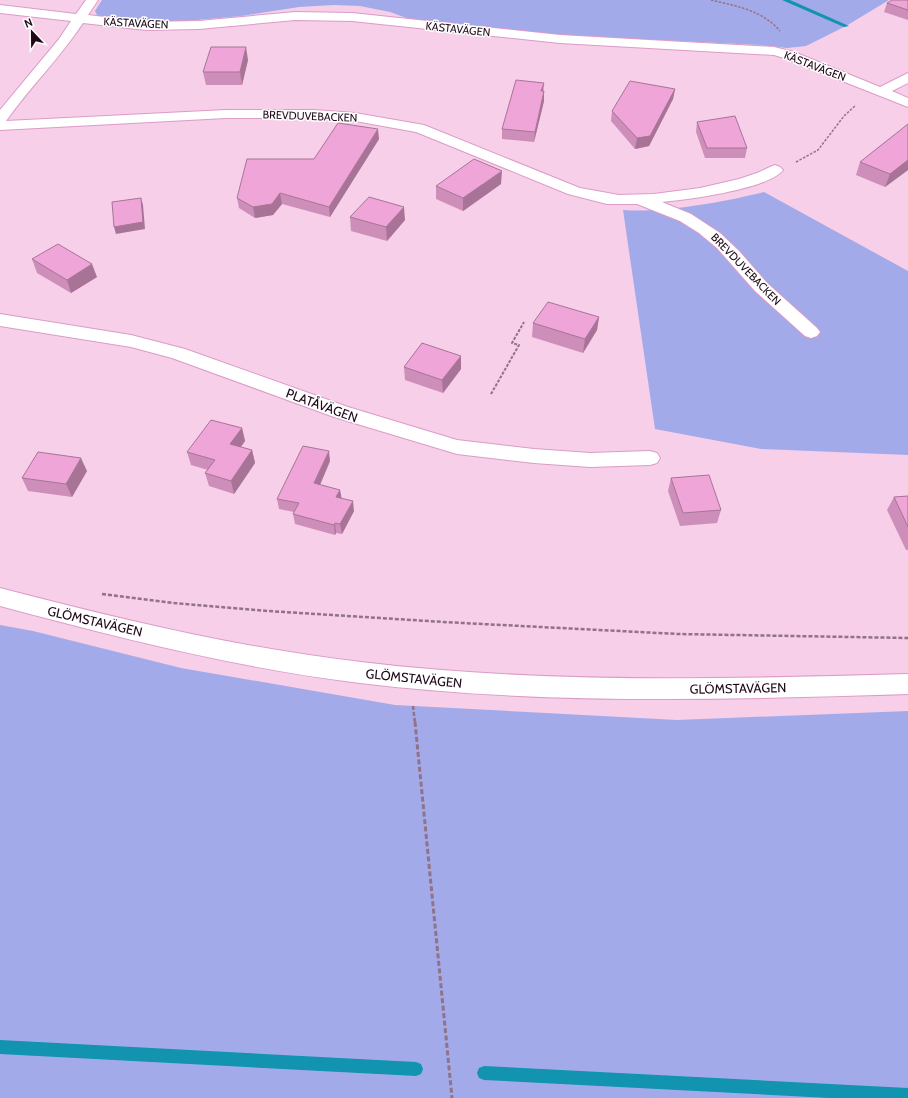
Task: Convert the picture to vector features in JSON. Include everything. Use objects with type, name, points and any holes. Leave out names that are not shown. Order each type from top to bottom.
[{"type":"street","points":[[0,120],[16,98],[64,42],[92,0]]},
{"type":"street","name":"KÄSTAVÄGEN","points":[[0,10],[132,25],[163,26],[199,25],[295,16],[352,17],[560,39],[730,48],[782,53],[908,103]]},
{"type":"street","points":[[880,92],[908,78]]},
{"type":"street","name":"BREVDUVEBACKEN","points":[[0,126],[226,114],[301,114],[355,117],[428,131],[546,180],[588,195],[615,199],[692,193],[735,185],[768,175],[775,170]]},
{"type":"street","name":"BREVDUVEBACKEN","points":[[630,199],[670,210],[689,219],[708,231],[723,244],[762,287],[811,332]]},
{"type":"street","name":"PLATÅVÄGEN","points":[[0,320],[150,345],[178,353],[364,419],[450,445],[476,450],[590,460],[650,458]]},
{"type":"street","name":"GLÖMSTAVÄGEN","points":[[0,597],[72,616],[217,648],[291,662],[410,678],[561,689],[674,690],[908,684]]},
{"type":"street","name":"GLÖMSTAVÄGEN","points":[[836,686],[908,676]]},
{"type":"path","points":[[711,0],[753,10],[777,27],[786,40],[782,53]]},
{"type":"path","points":[[775,170],[813,155],[826,141],[840,118],[857,104]]},
{"type":"path","points":[[491,394],[519,345],[512,344],[524,322]]},
{"type":"path","points":[[99,594],[173,603],[268,611],[443,622],[678,634],[908,638]]},
{"type":"path","points":[[410,678],[452,1098]]},
{"type":"shaded area","points":[[102,0],[889,0],[846,26],[806,46],[787,48],[760,45],[575,36],[444,24],[412,20],[390,12],[360,6],[334,5],[299,7],[241,16],[175,22],[144,22],[98,17],[95,11]]},
{"type":"shaded area","points":[[764,192],[908,271],[908,455],[761,449],[655,429],[623,210],[657,210],[694,206]]},
{"type":"shaded area","points":[[0,625],[33,631],[181,668],[395,705],[677,720],[908,711],[908,1098],[0,1098]]},
{"type":"building","points":[[892,0],[908,0],[908,10],[887,3]]},
{"type":"building","points":[[211,47],[246,47],[240,72],[203,72]]},
{"type":"building","points":[[516,80],[544,83],[541,91],[544,91],[535,132],[502,129]]},
{"type":"building","points":[[630,81],[675,89],[650,136],[637,138],[612,111]]},
{"type":"building","points":[[735,116],[747,148],[707,148],[697,122]]},
{"type":"building","points":[[338,123],[378,129],[329,207],[280,193],[272,204],[253,207],[237,198],[247,159],[314,159]]},
{"type":"building","points":[[908,124],[908,160],[890,174],[860,162]]},
{"type":"building","points":[[474,159],[502,171],[463,198],[436,186]]},
{"type":"building","points":[[369,197],[404,207],[386,227],[350,217]]},
{"type":"building","points":[[141,198],[143,222],[114,227],[112,202]]},
{"type":"building","points":[[58,244],[92,264],[67,280],[32,259]]},
{"type":"building","points":[[548,302],[599,317],[585,339],[533,323]]},
{"type":"building","points":[[422,343],[461,356],[442,380],[404,367]]},
{"type":"building","points":[[211,420],[242,428],[230,444],[252,450],[231,481],[205,473],[215,460],[187,452]]},
{"type":"building","points":[[303,446],[329,451],[314,483],[340,490],[336,497],[353,501],[340,524],[335,523],[334,525],[293,514],[299,503],[277,499]]},
{"type":"building","points":[[38,452],[81,458],[66,484],[22,478]]},
{"type":"building","points":[[709,475],[721,510],[683,513],[671,478]]},
{"type":"building","points":[[908,496],[908,527],[894,497]]},
{"type":"waterway","points":[[785,0],[846,26]]},
{"type":"waterway","points":[[0,1047],[416,1069]]},
{"type":"waterway","points":[[484,1073],[908,1095]]}]
